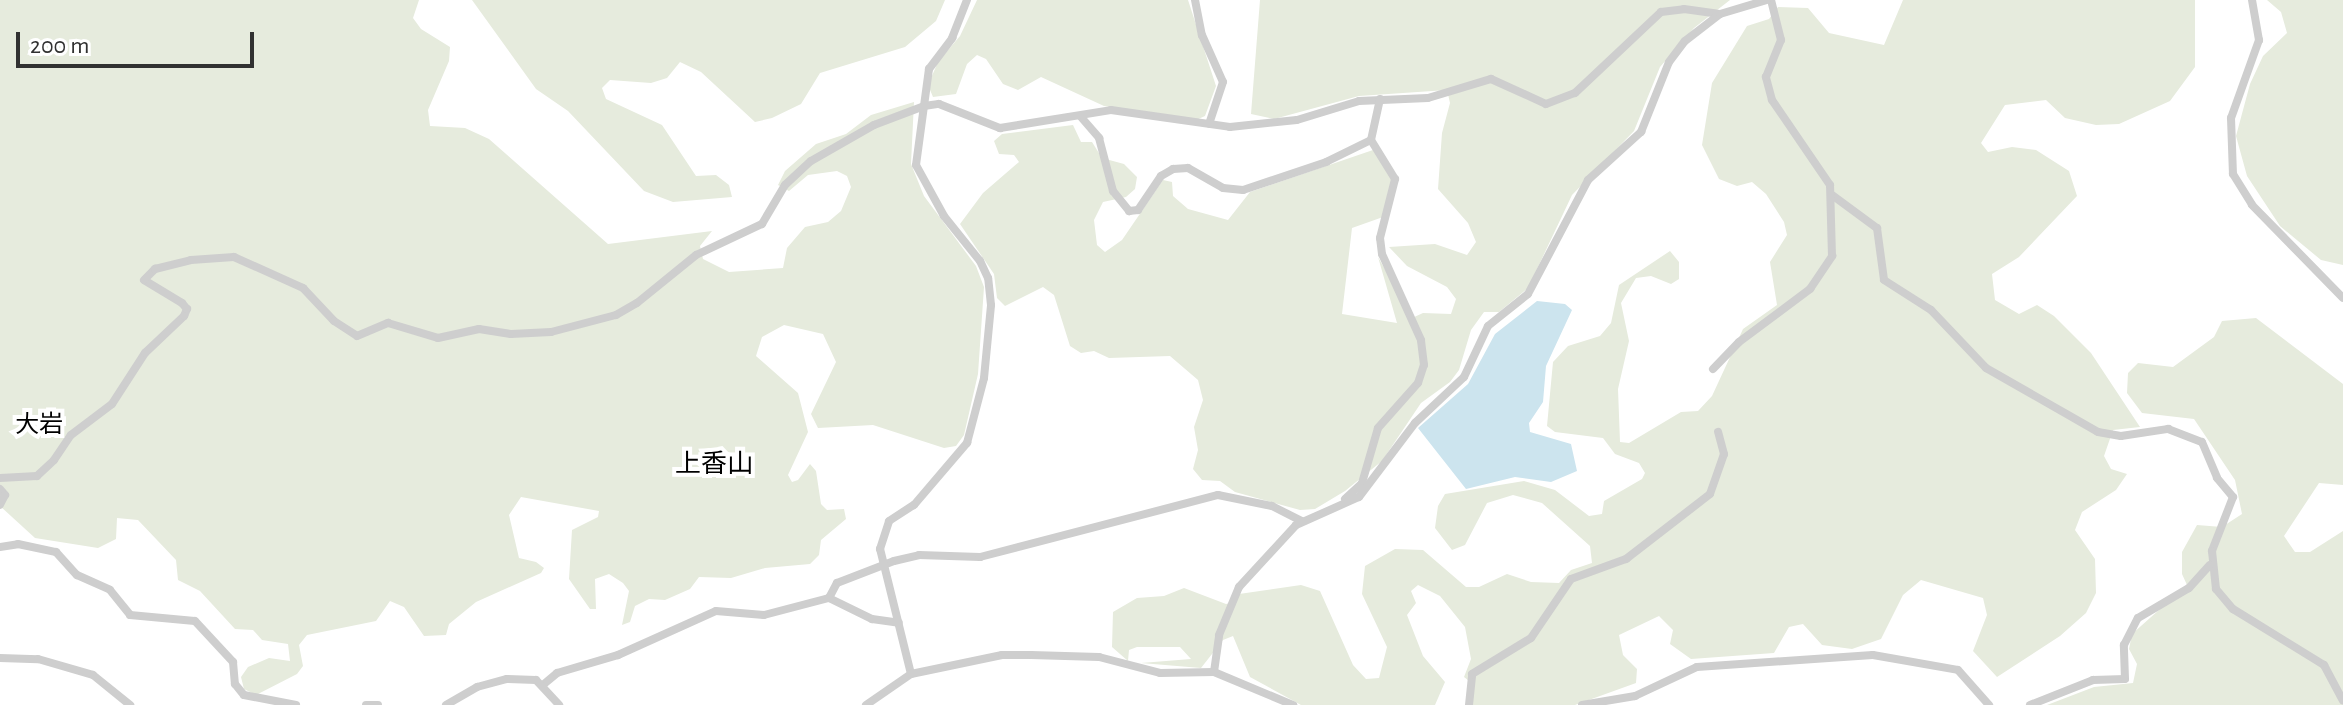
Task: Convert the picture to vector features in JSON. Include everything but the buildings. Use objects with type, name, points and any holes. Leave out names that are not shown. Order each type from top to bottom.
[{"type":"street","points":[[911,674],[899,623],[880,566],[889,521],[914,505],[967,443],[984,378],[988,278],[937,206],[916,165],[929,69],[952,38],[967,0]]},
{"type":"street","points":[[1195,0],[1199,27],[1223,82],[1209,124]]},
{"type":"street","points":[[1214,672],[1219,635],[1239,587],[1302,521],[1359,497],[1372,485],[1415,423],[1464,377],[1488,326],[1528,294],[1588,180],[1641,132],[1669,62],[1685,41],[1720,14],[1769,0],[1781,40],[1766,77],[1772,100],[1832,195],[1877,228],[1884,280],[1931,310],[1986,368],[2098,432],[2121,436],[2168,429],[2202,442],[2217,478],[2233,497],[2210,565],[2189,588],[2138,618],[2124,645],[2125,679],[2093,680],[2030,705]]},
{"type":"street","points":[[2252,0],[2259,40],[2231,118],[2233,174],[2252,205],[2343,298]]},
{"type":"street","points":[[0,478],[37,476],[54,460],[71,435],[112,404],[145,353],[184,316],[187,309],[182,303],[144,280],[155,269],[191,260],[234,257],[303,288],[334,321],[357,336],[388,323],[438,338],[479,329],[511,334],[551,332],[616,315],[637,303],[696,255],[762,224],[785,185],[811,161],[874,125],[924,106],[939,104],[1000,128],[1111,110],[1209,124],[1276,123],[1380,99],[1428,98],[1491,79],[1532,101],[1559,102],[1661,12],[1684,9],[1720,14]]},
{"type":"street","points":[[1326,512],[1362,483],[1378,428],[1418,383],[1424,365],[1421,340],[1382,254],[1380,238],[1395,179],[1371,140],[1380,99]]},
{"type":"street","points":[[1081,117],[1099,138],[1113,191],[1129,211],[1138,210],[1161,176],[1173,169],[1188,168],[1223,188],[1243,190],[1326,162],[1371,140]]},
{"type":"street","points":[[1713,369],[1739,342],[1796,301],[1824,269],[1832,256],[1832,195]]},
{"type":"street","points":[[1469,705],[1472,674],[1531,638],[1571,579],[1626,559],[1710,494],[1724,454],[1718,432]]},
{"type":"street","points":[[0,489],[5,495],[0,505]]},
{"type":"street","points":[[829,598],[837,583],[919,555],[980,557],[1218,495],[1272,506],[1302,521]]},
{"type":"street","points":[[0,547],[18,544],[56,552],[77,575],[110,590],[130,615],[195,621],[233,662],[235,684],[244,695],[296,705]]},
{"type":"street","points":[[2210,565],[2224,602],[2314,656],[2332,673],[2343,700]]},
{"type":"street","points":[[446,705],[490,682],[544,684],[557,673],[618,655],[716,611],[764,615],[829,598],[872,619],[899,623]]},
{"type":"street","points":[[866,705],[911,674],[1002,655],[1031,655],[1099,657],[1160,673],[1214,672],[1293,705]]},
{"type":"street","points":[[1582,705],[1635,696],[1697,667],[1873,655],[1958,670],[1989,705]]},
{"type":"street","points":[[0,658],[38,659],[93,675],[130,705]]},
{"type":"street","points":[[544,684],[559,705]]},
{"type":"street","points":[[366,705],[378,705]]},
{"type":"shaded area","points":[[0,0],[419,0],[413,18],[421,29],[450,47],[449,61],[428,110],[430,126],[465,128],[489,139],[608,244],[712,231],[700,246],[703,259],[729,272],[783,268],[787,248],[805,227],[828,222],[841,211],[851,187],[847,176],[837,171],[808,175],[789,191],[778,185],[785,171],[816,144],[846,134],[871,115],[914,102],[911,164],[924,196],[976,266],[984,287],[978,374],[964,435],[956,446],[944,448],[873,425],[818,428],[811,414],[836,362],[823,334],[784,325],[762,337],[756,356],[798,393],[808,432],[788,475],[792,482],[798,480],[810,464],[816,471],[821,504],[827,510],[844,509],[846,519],[821,540],[819,555],[810,564],[765,568],[731,578],[699,577],[690,589],[665,600],[649,599],[635,606],[630,622],[622,625],[629,591],[623,583],[609,574],[595,579],[596,609],[590,609],[569,579],[572,530],[598,517],[599,511],[521,497],[509,515],[519,558],[536,562],[544,568],[541,573],[476,602],[449,624],[446,635],[424,636],[404,607],[390,601],[376,621],[307,635],[299,645],[303,666],[297,674],[256,695],[244,689],[241,677],[248,667],[269,658],[290,661],[288,644],[262,640],[253,630],[235,629],[200,591],[178,580],[176,560],[138,520],[117,518],[116,539],[98,548],[35,538],[0,506]]},
{"type":"shaded area","points":[[472,0],[945,0],[936,21],[905,47],[820,73],[801,104],[772,118],[755,122],[701,72],[680,62],[667,78],[651,83],[610,80],[602,88],[606,99],[662,125],[696,176],[716,175],[729,185],[732,197],[673,202],[644,191],[568,111],[536,89]]},
{"type":"shaded area","points":[[977,0],[1188,0],[1216,86],[1205,116],[1196,120],[1104,106],[1041,77],[1018,90],[1003,84],[986,59],[977,55],[967,64],[956,94],[933,97],[928,85],[938,62],[960,36]]},
{"type":"shaded area","points":[[1260,0],[1730,0],[1694,28],[1660,67],[1634,131],[1572,195],[1528,288],[1499,312],[1484,312],[1471,330],[1459,370],[1450,382],[1421,403],[1382,461],[1345,491],[1315,509],[1300,510],[1235,492],[1220,481],[1202,480],[1193,469],[1198,450],[1194,427],[1203,400],[1198,380],[1170,356],[1109,358],[1094,351],[1081,353],[1070,346],[1054,295],[1043,287],[1005,306],[997,298],[994,274],[960,224],[983,193],[1019,162],[1014,155],[999,154],[994,141],[1002,134],[1073,125],[1081,142],[1092,142],[1102,158],[1124,164],[1137,177],[1135,189],[1126,197],[1103,202],[1094,220],[1097,245],[1105,252],[1122,240],[1163,180],[1172,182],[1173,196],[1188,209],[1228,220],[1250,192],[1373,150],[1393,180],[1383,217],[1352,228],[1342,314],[1397,323],[1378,257],[1412,318],[1423,313],[1451,314],[1456,299],[1447,287],[1407,266],[1389,247],[1435,244],[1467,255],[1476,242],[1468,223],[1438,189],[1442,133],[1450,103],[1447,90],[1359,96],[1274,119],[1251,114]]},
{"type":"shaded area","points":[[1903,0],[2195,0],[2195,67],[2170,101],[2119,124],[2096,125],[2065,118],[2046,100],[2005,105],[1981,143],[1988,152],[2012,147],[2036,150],[2069,171],[2077,196],[2019,257],[1992,274],[1995,300],[2019,314],[2037,305],[2054,316],[2091,353],[2140,427],[2113,430],[2104,456],[2111,469],[2127,474],[2116,490],[2082,512],[2075,530],[2095,559],[2096,593],[2086,613],[2060,636],[1997,677],[1973,651],[1987,615],[1983,598],[1921,580],[1903,595],[1881,639],[1852,649],[1822,645],[1803,624],[1789,627],[1774,653],[1691,659],[1670,644],[1673,630],[1659,616],[1619,635],[1623,655],[1637,669],[1636,683],[1575,705],[1473,705],[1473,684],[1464,677],[1471,659],[1465,627],[1440,596],[1418,585],[1411,591],[1416,603],[1407,615],[1423,656],[1445,682],[1435,705],[1301,705],[1250,677],[1233,636],[1223,640],[1201,668],[1141,663],[1191,659],[1180,647],[1137,647],[1129,650],[1128,661],[1112,647],[1113,612],[1137,598],[1164,596],[1184,588],[1226,604],[1236,602],[1239,594],[1301,585],[1320,591],[1353,665],[1366,679],[1379,678],[1387,647],[1362,594],[1365,566],[1395,549],[1423,550],[1466,587],[1479,587],[1507,574],[1531,582],[1559,583],[1571,570],[1592,563],[1590,546],[1542,503],[1513,495],[1487,503],[1465,545],[1452,550],[1435,528],[1438,506],[1445,494],[1524,481],[1555,490],[1589,516],[1602,514],[1604,501],[1642,479],[1645,473],[1639,463],[1615,454],[1603,438],[1555,432],[1547,426],[1553,362],[1568,346],[1600,336],[1611,323],[1619,285],[1670,251],[1679,262],[1679,279],[1671,284],[1651,276],[1636,278],[1621,303],[1629,341],[1618,389],[1620,442],[1629,443],[1681,412],[1698,411],[1712,396],[1743,329],[1777,305],[1770,262],[1787,235],[1784,222],[1766,194],[1752,182],[1737,186],[1719,179],[1702,145],[1712,83],[1747,26],[1769,19],[1778,7],[1808,8],[1829,33],[1884,45]]},
{"type":"shaded area","points":[[2267,0],[2343,0],[2343,265],[2321,260],[2280,226],[2247,176],[2236,136],[2250,84],[2263,56],[2287,33],[2281,12]]},
{"type":"shaded area","points":[[2256,318],[2343,384],[2343,485],[2319,483],[2284,536],[2295,552],[2310,552],[2343,531],[2343,705],[2047,705],[2094,687],[2133,683],[2137,664],[2129,649],[2132,634],[2187,585],[2182,574],[2182,552],[2197,525],[2222,527],[2242,514],[2235,480],[2194,419],[2142,413],[2127,393],[2128,373],[2138,363],[2173,367],[2214,337],[2222,321]]},
{"type":"water","points":[[1537,301],[1565,304],[1572,310],[1546,366],[1543,402],[1529,423],[1530,432],[1571,444],[1577,471],[1551,482],[1515,477],[1466,489],[1418,428],[1468,384],[1495,334]]},
{"type":"district","name":"大岩","points":[[39,426]]},
{"type":"district","name":"上香山","points":[[714,465]]}]
